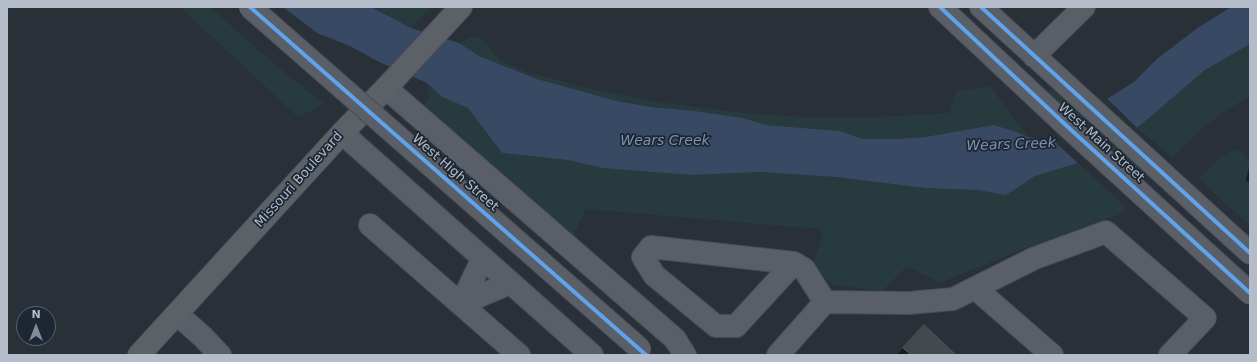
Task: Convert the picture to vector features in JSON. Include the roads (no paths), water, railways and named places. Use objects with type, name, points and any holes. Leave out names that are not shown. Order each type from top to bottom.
[{"type":"main road","name":"Missouri Boulevard","points":[[139,355],[342,132],[386,88],[454,15]]},
{"type":"street","name":"West High Street","points":[[250,7],[643,352]]},
{"type":"street","name":"West Main Street","points":[[940,7],[1069,128],[1250,293]]},
{"type":"street","name":"West Main Street","points":[[981,7],[1250,253]]},
{"type":"street","points":[[1034,56],[1084,7]]},
{"type":"street","points":[[386,88],[675,339],[684,355]]},
{"type":"street","points":[[342,132],[592,355]]},
{"type":"street","points":[[370,225],[519,355]]},
{"type":"street","points":[[778,355],[825,302],[909,303],[953,299],[1035,258],[1106,232],[1205,318],[1170,355]]},
{"type":"street","points":[[794,263],[736,326],[716,326],[654,275],[643,257],[651,247],[794,263],[804,269],[825,302]]},
{"type":"street","points":[[461,304],[483,258]]},
{"type":"street","points":[[461,304],[510,283]]},
{"type":"street","points":[[975,288],[1052,355]]},
{"type":"street","points":[[177,314],[203,337],[220,355]]},
{"type":"water","name":"Wears Creek","points":[[283,7],[371,7],[411,28],[459,43],[479,56],[537,79],[617,101],[651,107],[695,111],[743,118],[766,125],[840,131],[863,139],[925,137],[994,125],[1028,137],[1050,142],[1053,140],[1078,163],[1035,176],[1006,195],[977,190],[925,188],[836,177],[760,172],[692,175],[602,168],[568,160],[502,153],[468,108],[442,97],[427,83],[377,61],[350,46],[317,33]]},
{"type":"water","points":[[1231,7],[1250,7],[1250,44],[1205,70],[1137,128],[1107,99],[1134,82],[1158,58],[1199,27]]}]
